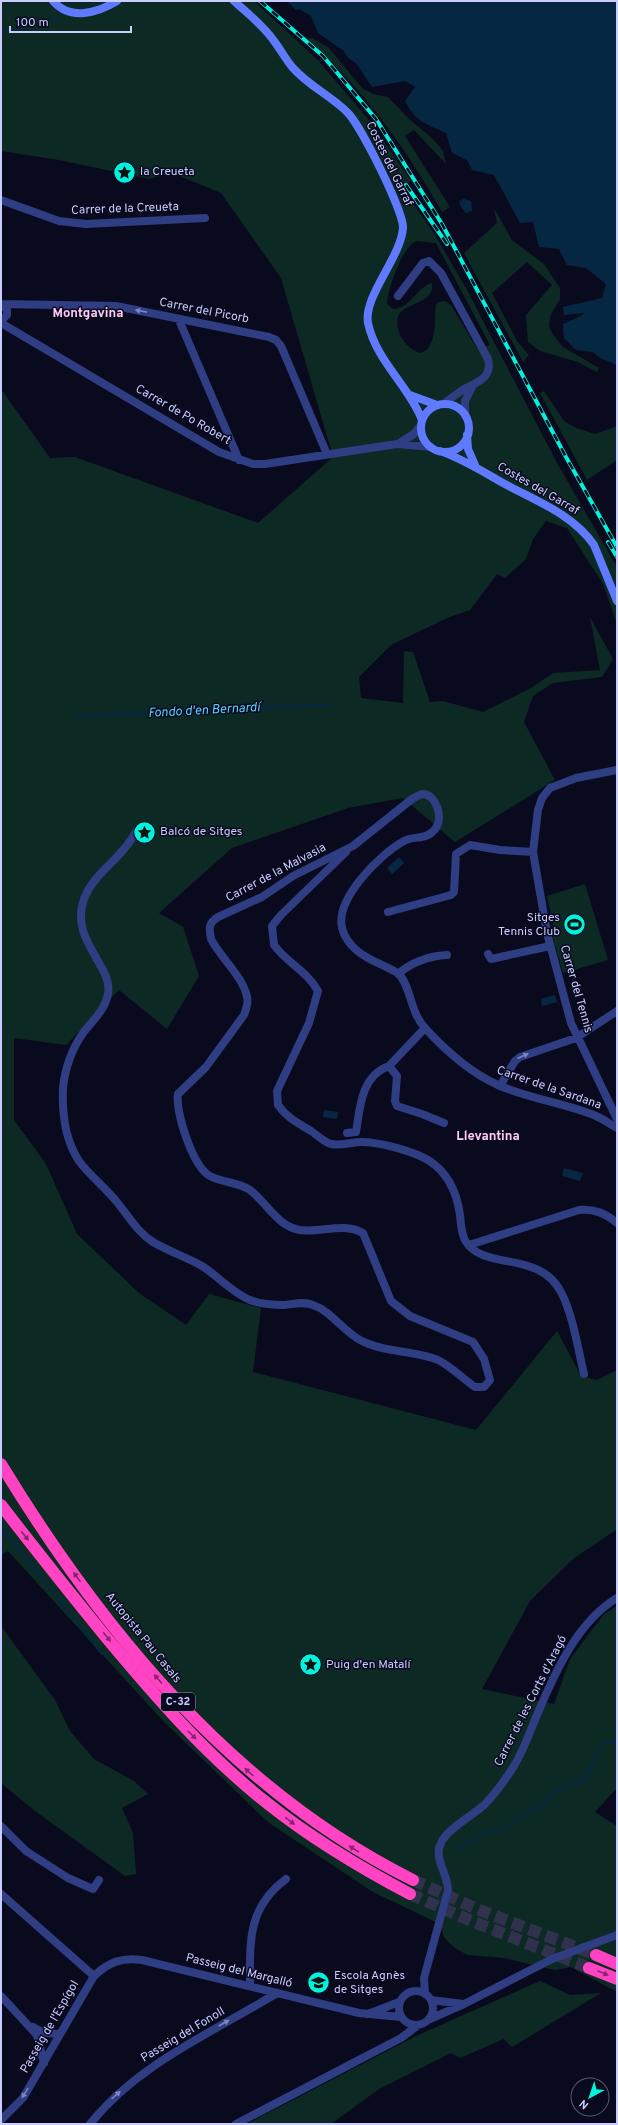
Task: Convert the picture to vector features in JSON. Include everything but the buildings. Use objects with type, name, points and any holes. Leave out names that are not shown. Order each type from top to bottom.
[{"type":"highway","name":"Autopista Pau Casals","points":[[1,1464],[60,1553],[99,1607],[143,1662],[203,1729],[239,1763],[299,1812],[372,1860],[413,1880]]},
{"type":"highway","name":"C-32","points":[[1,1505],[142,1680],[190,1732],[221,1762],[265,1802],[296,1826],[342,1857],[410,1894]]},
{"type":"highway","points":[[596,1955],[617,1964]]},
{"type":"highway","points":[[589,1968],[617,1979]]},
{"type":"main road","points":[[53,1],[59,8],[68,13],[76,14],[104,8],[117,1]]},
{"type":"main road","name":"Costes del Garraf","points":[[234,1],[261,25],[301,76],[340,105],[354,119],[399,209],[403,226],[400,242],[373,299],[368,322],[379,350],[398,380],[410,395],[422,423]]},
{"type":"main road","points":[[410,395],[440,404],[456,406],[465,416],[468,425],[467,435],[469,453],[475,466]]},
{"type":"main road","points":[[440,404],[428,411],[422,423],[423,437],[431,447],[440,451],[447,451],[457,448],[462,444],[467,435]]},
{"type":"main road","name":"Costes del Garraf","points":[[440,451],[475,466],[562,515],[581,530],[588,537],[598,554],[617,601]]},
{"type":"street","name":"Carrer de la Creueta","points":[[1,200],[70,223],[86,224],[205,218]]},
{"type":"street","points":[[398,296],[423,263],[429,261],[441,273],[488,359],[489,370],[481,381],[440,404]]},
{"type":"street","name":"Carrer del Picorb","points":[[1,304],[116,306],[179,320],[269,337],[276,340],[281,346],[327,454]]},
{"type":"street","name":"Carrer del Picorb","points":[[1,304],[7,310],[3,321]]},
{"type":"street","points":[[179,320],[239,460]]},
{"type":"street","name":"Carrer de Po Robert","points":[[3,321],[19,333],[220,452],[239,460],[253,464],[265,464],[397,444],[431,447]]},
{"type":"street","points":[[465,416],[465,401],[473,385]]},
{"type":"street","name":"Carrer de Po Robert","points":[[397,444],[414,434],[422,423]]},
{"type":"street","name":"Carrer del Tennis","points":[[617,770],[576,778],[550,788],[542,798],[538,810],[533,852],[550,946],[571,1023],[576,1038],[609,1100],[617,1119]]},
{"type":"street","name":"Carrer de la Malvasia","points":[[135,833],[123,851],[91,884],[81,907],[83,931],[87,942],[107,978],[109,992],[106,1003],[79,1040],[65,1074],[63,1090],[65,1122],[71,1145],[80,1162],[110,1194],[144,1236],[178,1256],[200,1265],[242,1296],[261,1303],[283,1305],[300,1303],[316,1306],[361,1341],[396,1352],[436,1360],[453,1370],[475,1388],[480,1388],[484,1387],[490,1380],[488,1369],[480,1349],[473,1342],[410,1316],[391,1301],[363,1233],[357,1230],[345,1228],[300,1230],[280,1221],[260,1198],[249,1189],[209,1176],[194,1159],[177,1108],[178,1094],[206,1067],[244,1015],[248,1002],[242,984],[213,943],[209,925],[218,917],[262,897],[293,876],[353,846],[417,796],[422,794],[429,796],[434,800],[438,818],[437,827],[427,837],[410,838],[402,842],[373,866],[345,902],[342,918],[342,928],[346,937],[355,948],[398,974]]},
{"type":"street","points":[[388,912],[451,895],[454,892],[456,854],[464,847],[470,845],[500,850],[533,852]]},
{"type":"street","points":[[353,846],[281,915],[272,926],[271,934],[274,945],[300,968],[318,991],[308,1023],[277,1090],[278,1105],[296,1123],[331,1144],[371,1142],[428,1160],[447,1178],[455,1190],[463,1235],[469,1245],[484,1255],[529,1265],[548,1275],[555,1283],[561,1292],[569,1314],[584,1374]]},
{"type":"street","points":[[488,954],[491,959],[550,946]]},
{"type":"street","points":[[398,974],[409,965],[438,956],[447,955]]},
{"type":"street","name":"Carrer de la Sardana","points":[[398,974],[403,980],[414,1013],[424,1028],[455,1058],[477,1075],[500,1086],[596,1116],[617,1128]]},
{"type":"street","points":[[500,1086],[515,1061],[520,1057],[576,1038],[617,1011]]},
{"type":"street","points":[[347,1133],[356,1132],[363,1090],[382,1068],[389,1066],[424,1028]]},
{"type":"street","points":[[389,1066],[397,1076],[396,1106],[444,1123]]},
{"type":"street","points":[[469,1245],[579,1210],[593,1209],[617,1223]]},
{"type":"street","name":"Carrer de les Corts d'Aragó","points":[[424,1978],[448,1883],[439,1852],[443,1839],[484,1804],[500,1786],[514,1766],[526,1744],[540,1708],[574,1642],[600,1610],[617,1598]]},
{"type":"street","points":[[1,1826],[26,1851],[68,1878],[93,1889],[99,1880]]},
{"type":"street","points":[[250,1986],[251,1942],[254,1922],[262,1903],[273,1889],[286,1879]]},
{"type":"street","points":[[1,1894],[94,1976]]},
{"type":"street","points":[[236,2124],[401,2038],[417,2026],[424,2024],[430,2019],[464,2004],[552,1959],[617,1935]]},
{"type":"street","name":"Passeig del Margalló","points":[[129,1959],[142,1960],[367,2014],[403,2020]]},
{"type":"street","name":"Passeig de l'Espígol","points":[[1,2120],[23,2098],[94,1976],[104,1967],[115,1961],[129,1959]]},
{"type":"street","points":[[401,2038],[403,2020],[398,2010],[399,2002],[404,1995],[414,1991],[424,1978]]},
{"type":"street","points":[[424,1978],[425,1994]]},
{"type":"street","points":[[414,1991],[425,1994],[431,2000],[433,2010],[430,2019]]},
{"type":"street","name":"Passeig del Fonoll","points":[[90,2124],[108,2102],[155,2064],[277,1993]]},
{"type":"street","points":[[1,1996],[29,2024],[37,2035],[44,2062]]},
{"type":"street","points":[[431,2000],[464,2004]]},
{"type":"street","points":[[367,2014],[399,2002]]},
{"type":"street","points":[[403,2020],[417,2026]]},
{"type":"street","points":[[29,2024],[44,2033],[60,2034]]},
{"type":"green space","points":[[1,1],[254,1],[318,60],[373,125],[411,181],[402,187],[435,235],[467,290],[557,463],[617,567],[617,624],[603,584],[567,528],[546,521],[533,539],[526,559],[505,578],[497,574],[470,610],[447,618],[391,645],[359,677],[361,698],[403,703],[404,651],[413,652],[430,702],[443,701],[483,712],[531,688],[553,673],[600,670],[590,617],[613,659],[602,677],[553,683],[533,696],[524,722],[555,780],[455,842],[403,798],[348,808],[232,848],[159,913],[183,927],[199,976],[167,1029],[119,990],[66,1045],[14,1038],[14,1120],[46,1164],[77,1234],[139,1293],[186,1325],[209,1294],[261,1308],[253,1372],[476,1430],[557,1331],[581,1376],[597,1380],[617,1370],[617,1529],[573,1559],[530,1601],[482,1689],[554,1704],[570,1659],[604,1614],[617,1606],[617,1788],[595,1812],[617,1826],[617,1992],[571,1967],[555,1970],[504,1958],[468,1955],[449,1943],[444,1937],[440,1924],[373,1892],[269,1823],[164,1722],[8,1551],[1,1555],[1,389],[50,458],[75,457],[258,523],[333,457],[281,278],[221,193],[172,173],[149,179],[59,160],[1,151]],"holes":[[[417,241],[436,243],[490,345],[478,350],[451,305],[445,301],[436,304],[434,333],[432,340],[425,351],[419,353],[404,342],[401,337],[397,326],[399,314],[403,310],[420,302],[430,295],[432,283],[426,285],[404,306],[393,309],[387,304],[393,279],[401,259],[406,250],[412,244]]]},
{"type":"green space","points":[[312,38],[329,48],[362,88],[373,94],[388,97],[408,118],[433,139],[443,151],[446,164],[414,130],[405,136],[450,207],[442,212],[428,187],[398,141],[365,98],[328,58],[307,39]]},
{"type":"green space","points":[[494,208],[512,240],[544,264],[560,288],[560,299],[551,314],[549,326],[553,335],[563,347],[599,368],[597,372],[578,362],[540,351],[528,342],[526,315],[552,285],[527,262],[492,293],[517,341],[529,355],[523,362],[464,253],[497,223]]},
{"type":"green space","points":[[544,391],[564,421],[576,428],[595,434],[617,426],[617,460],[587,480],[540,393]]},
{"type":"green space","name":"Sitges Tennis Club","points":[[585,884],[608,960],[563,973],[552,935],[555,934],[547,896]]},
{"type":"green space","points":[[1,1626],[55,1700],[70,1731],[94,1759],[134,1781],[148,1794],[122,1808],[133,1833],[136,1874],[125,1876],[35,1811],[1,1783]]},
{"type":"green space","points":[[540,1981],[570,1995],[601,1993],[512,2047],[504,2039],[460,2058],[451,2053],[379,2089],[331,2124],[247,2124],[416,2036]]},
{"type":"water","points":[[287,1],[617,1],[617,365],[600,358],[593,352],[576,350],[564,338],[563,324],[581,316],[584,313],[564,315],[563,307],[602,298],[606,284],[586,268],[567,265],[559,249],[539,247],[533,222],[520,223],[494,175],[472,170],[467,160],[452,153],[446,133],[417,118],[409,108],[405,101],[415,87],[405,81],[372,87],[356,63],[348,58],[344,51],[318,33],[311,16],[299,9],[296,10]]},
{"type":"water","points":[[464,199],[471,201],[472,211],[466,213],[461,207],[459,201]]},
{"type":"water","points":[[399,857],[404,863],[392,874],[387,868]]},
{"type":"water","points":[[555,995],[557,1002],[542,1006],[541,999]]},
{"type":"water","points":[[324,1110],[338,1112],[337,1119],[323,1117]]},
{"type":"water","points":[[564,1168],[583,1173],[580,1181],[562,1176]]},
{"type":"waterway","points":[[70,6],[72,1]]},
{"type":"waterway","points":[[1,33],[59,16]]},
{"type":"waterway","name":"Fondo d'en Bernardí","points":[[77,716],[331,705]]},
{"type":"waterway","points":[[1,1527],[102,1654]]},
{"type":"waterway","points":[[456,1851],[486,1831],[503,1829],[540,1806],[557,1791],[585,1778],[603,1744],[617,1740]]},
{"type":"tunnel","points":[[413,1880],[477,1909],[596,1955]]},
{"type":"tunnel","points":[[410,1894],[474,1922],[589,1968]]},
{"type":"railway","points":[[260,1],[323,56],[376,119],[442,224],[566,457],[617,547]]},
{"type":"railway","points":[[406,185],[447,244]]},
{"type":"railway","points":[[608,542],[617,557]]},
{"type":"place","name":"la Creueta","points":[[124,172]]},
{"type":"place","name":"Balcó de Sitges","points":[[145,832]]},
{"type":"place","name":"Sitges Tennis Club","points":[[575,925]]},
{"type":"place","name":"Puig d'en Matalí","points":[[310,1665]]},
{"type":"place","name":"Escola Agnès de Sitges","points":[[318,1983]]},
{"type":"district","name":"Montgavina","points":[[88,314]]},
{"type":"district","name":"Llevantina","points":[[488,1137]]}]
